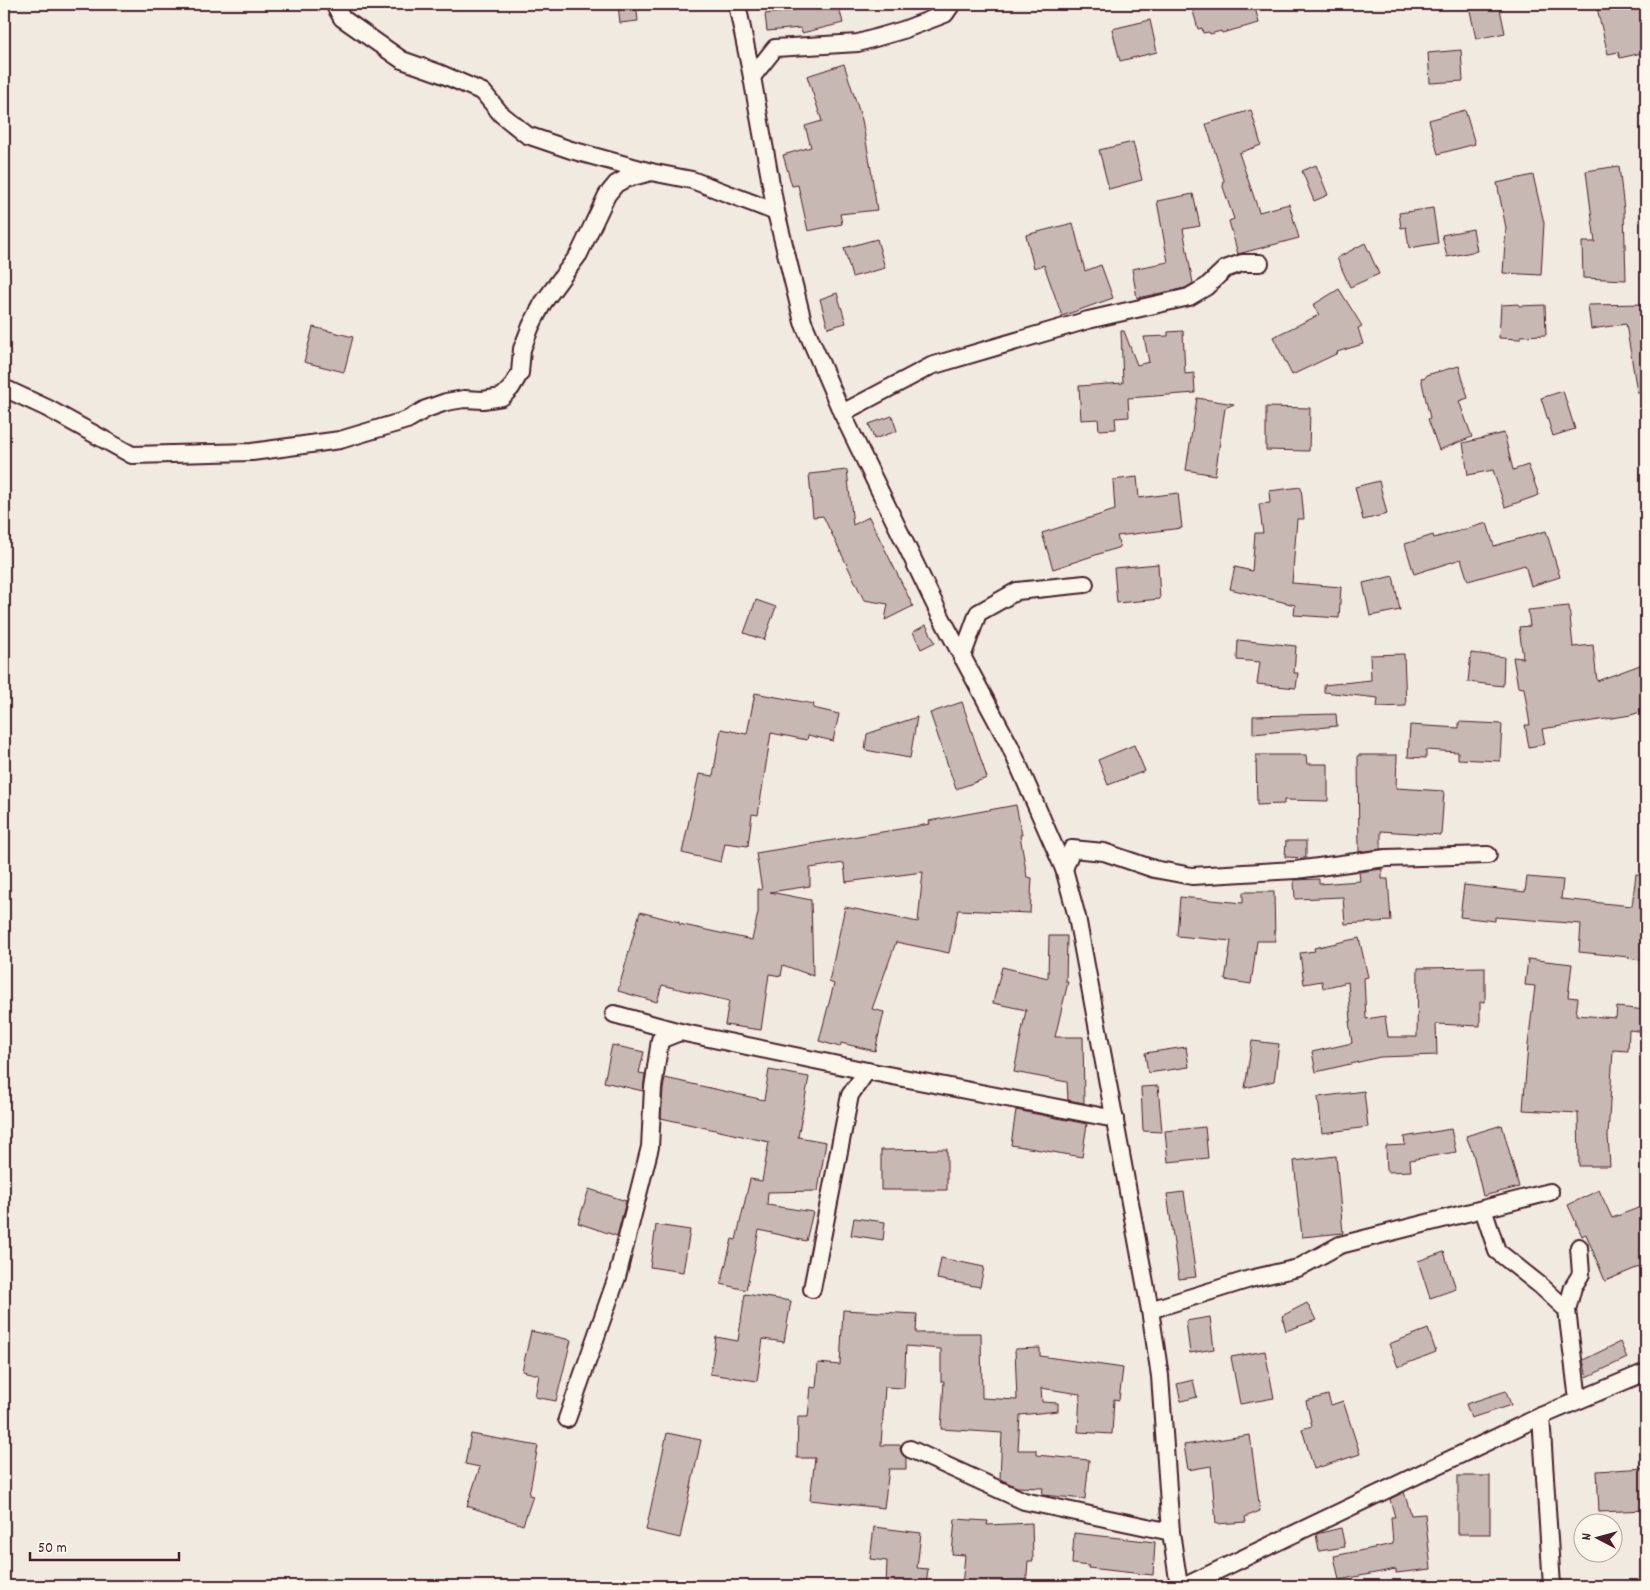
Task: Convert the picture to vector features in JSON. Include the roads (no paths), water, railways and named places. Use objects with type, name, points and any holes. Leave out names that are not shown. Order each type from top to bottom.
[{"type":"street","points":[[334,4],[342,18],[402,60],[440,73],[483,92],[501,114],[527,135],[571,150],[651,172],[692,180],[776,212]]},
{"type":"street","points":[[737,4],[776,212],[803,322],[842,413],[939,613],[1010,746],[1064,869],[1077,917],[1150,1310],[1160,1376],[1171,1532],[1179,1586]]},
{"type":"street","points":[[752,77],[775,48],[858,44],[945,14],[952,4]]},
{"type":"street","points":[[4,388],[47,408],[132,455],[252,452],[340,440],[407,420],[426,409],[446,402],[502,397],[511,388],[520,373],[522,349],[543,303],[579,254],[607,195],[616,184],[625,179],[651,172]]},
{"type":"street","points":[[842,413],[931,366],[1088,320],[1189,297],[1206,287],[1225,269],[1242,264],[1260,263]]},
{"type":"street","points":[[962,657],[978,613],[1018,591],[1086,584]]},
{"type":"street","points":[[1064,869],[1072,849],[1104,852],[1154,869],[1192,876],[1296,870],[1386,858],[1488,855]]},
{"type":"street","points":[[614,1014],[680,1032],[867,1071],[1115,1119]]},
{"type":"street","points":[[568,1419],[617,1277],[650,1147],[653,1088],[660,1040],[680,1032]]},
{"type":"street","points":[[812,1289],[850,1095],[867,1071]]},
{"type":"street","points":[[1150,1310],[1250,1279],[1298,1268],[1340,1246],[1550,1192]]},
{"type":"street","points":[[1483,1209],[1497,1251],[1541,1286],[1567,1310]]},
{"type":"street","points":[[1578,1400],[1567,1310],[1573,1287],[1581,1274],[1579,1247]]},
{"type":"street","points":[[1185,1586],[1541,1416],[1646,1372]]},
{"type":"street","points":[[1541,1416],[1552,1586]]},
{"type":"street","points":[[910,1449],[1024,1501],[1171,1532]]}]
